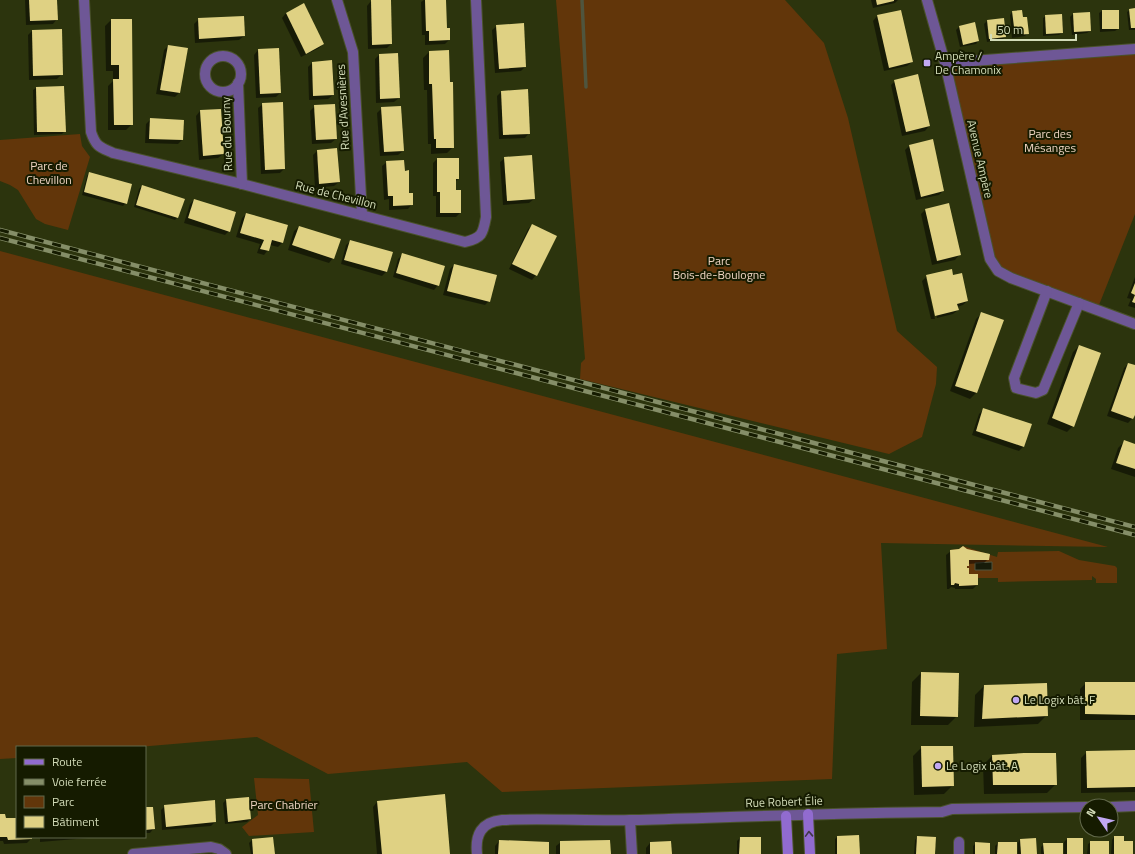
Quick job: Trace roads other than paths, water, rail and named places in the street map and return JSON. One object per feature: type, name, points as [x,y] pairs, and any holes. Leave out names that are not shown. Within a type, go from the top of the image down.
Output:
[{"type":"street","name":"Rue de Chevillon","points":[[84,0],[91,132],[95,142],[100,147],[113,153],[242,184],[465,242],[476,239],[484,231],[486,218],[476,0]]},
{"type":"street","name":"Rue d'Avesnières","points":[[337,0],[353,52],[362,215]]},
{"type":"street","name":"Avenue Ampère","points":[[927,0],[945,63],[990,260],[998,271],[1011,278],[1135,324]]},
{"type":"street","points":[[945,63],[1135,49]]},
{"type":"street","name":"Rue du Bourny","points":[[238,84],[242,184]]},
{"type":"street","points":[[1047,291],[1014,378],[1016,388],[1036,393],[1043,390],[1079,303]]},
{"type":"street","points":[[1119,807],[1135,806]]},
{"type":"street","name":"Rue Robert Élie","points":[[477,854],[477,836],[484,827],[491,822],[502,820],[630,820],[786,816],[808,814],[942,812],[952,809],[1079,807]]},
{"type":"street","points":[[808,814],[810,854]]},
{"type":"street","points":[[786,816],[788,854]]},
{"type":"street","points":[[630,820],[632,854]]},
{"type":"street","points":[[959,842],[959,854]]},
{"type":"street","points":[[133,854],[211,847],[219,849],[226,854]]},
{"type":"waterway","points":[[582,0],[586,87]]},
{"type":"railway","points":[[0,230],[1135,527]]},
{"type":"railway","points":[[0,238],[1135,535]]},
{"type":"place","name":"Ampère / De Chamonix","points":[[927,63]]},
{"type":"place","name":"Le Logix bât. F","points":[[1016,700]]},
{"type":"place","name":"Le Logix bât. A","points":[[938,766]]},
{"type":"park label","name":"Parc des Mésanges","points":[[1050,141]]},
{"type":"park label","name":"Parc de Chevillon","points":[[49,173]]},
{"type":"park label","name":"Parc Bois-de-Boulogne","points":[[719,268]]},
{"type":"park label","name":"Parc Chabrier","points":[[284,805]]}]
